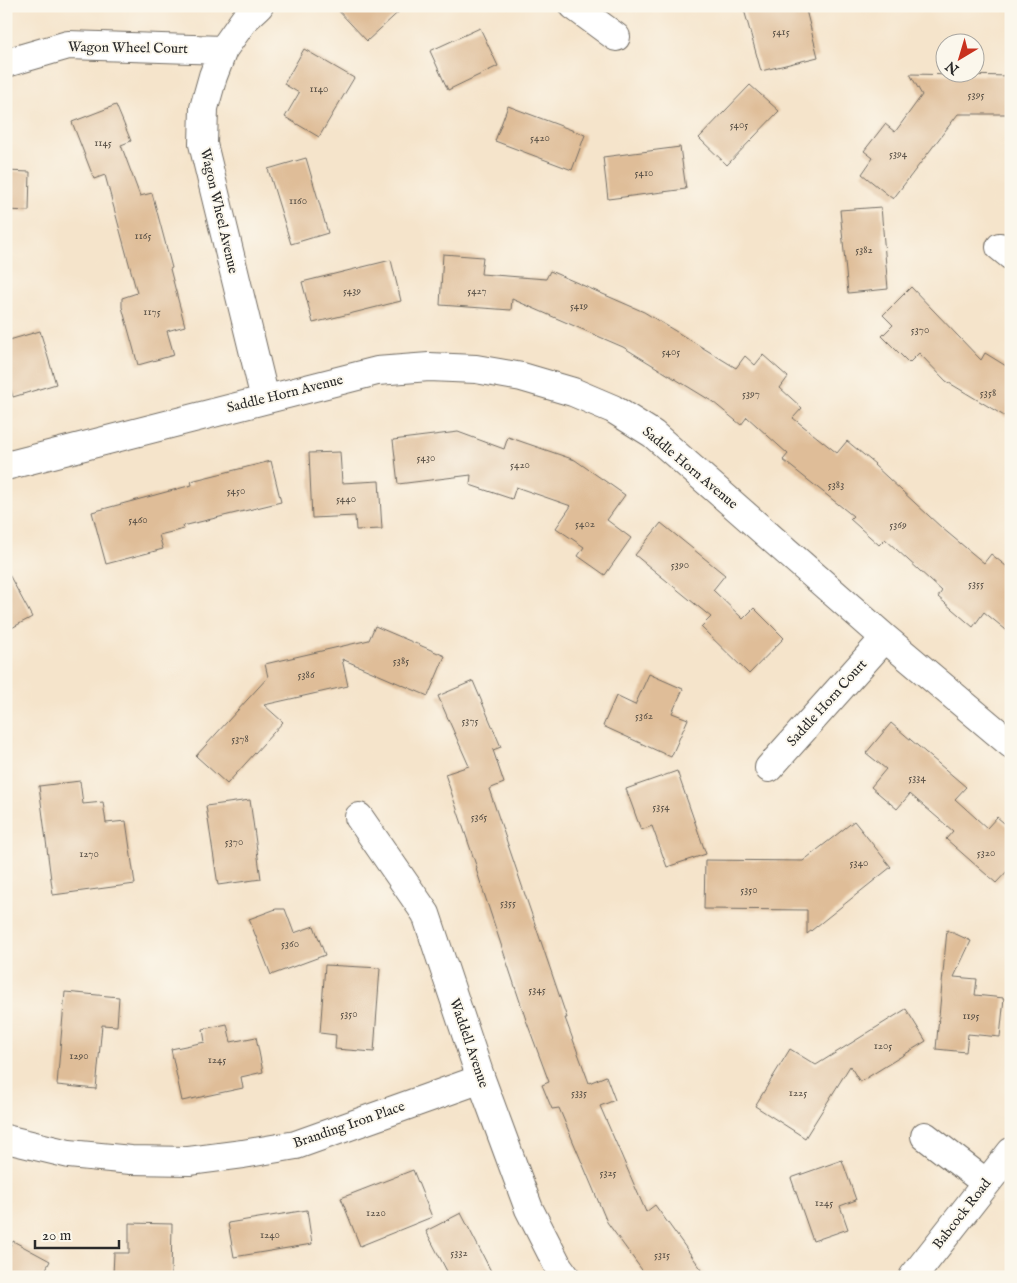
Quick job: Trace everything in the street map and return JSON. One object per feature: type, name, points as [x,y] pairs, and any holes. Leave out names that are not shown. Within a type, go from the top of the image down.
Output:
[{"type":"street","name":"Wagon Wheel Avenue","points":[[259,6],[244,20],[223,50],[204,108],[203,144],[265,399]]},
{"type":"street","points":[[574,6],[616,37]]},
{"type":"street","name":"Wagon Wheel Court","points":[[6,63],[68,45],[223,50]]},
{"type":"street","name":"Saddle Horn Avenue","points":[[6,466],[377,371],[428,367],[476,369],[522,377],[573,392],[613,409],[653,434],[886,638],[1011,744]]},
{"type":"street","name":"Saddle Horn Court","points":[[769,768],[886,638]]},
{"type":"street","name":"Waddell Avenue","points":[[359,817],[426,914],[481,1079],[529,1210],[558,1266],[566,1277]]},
{"type":"street","name":"Branding Iron Place","points":[[6,1139],[69,1154],[131,1160],[188,1161],[206,1159],[296,1145],[481,1079]]},
{"type":"street","points":[[925,1136],[986,1183]]},
{"type":"street","name":"Babcock Road","points":[[913,1277],[1011,1152]]},
{"type":"building","points":[[334,6],[405,6],[367,41]]},
{"type":"building","points":[[743,6],[805,6],[818,57],[761,71]]},
{"type":"building","points":[[480,28],[498,66],[448,90],[430,51]]},
{"type":"building","points":[[304,49],[354,78],[319,137],[285,117],[299,93],[284,84]]},
{"type":"building","points":[[910,74],[934,74],[934,82],[984,82],[984,75],[1011,76],[1011,114],[958,114],[893,199],[862,174],[873,158],[864,151],[885,124],[895,132],[922,95]]},
{"type":"building","points":[[750,85],[779,111],[727,165],[699,138]]},
{"type":"building","points":[[116,105],[131,141],[121,145],[140,196],[152,193],[185,326],[167,331],[174,355],[138,365],[122,307],[122,298],[137,293],[105,175],[94,179],[72,122]]},
{"type":"building","points":[[508,106],[585,135],[572,170],[495,141]]},
{"type":"building","points":[[680,147],[686,189],[608,199],[603,157]]},
{"type":"building","points":[[306,158],[328,233],[291,244],[268,169]]},
{"type":"building","points":[[6,171],[30,172],[29,211],[6,210]]},
{"type":"building","points":[[881,207],[888,289],[848,293],[840,210]]},
{"type":"building","points":[[443,254],[483,257],[481,274],[546,279],[550,271],[644,312],[736,368],[745,356],[755,365],[763,355],[788,377],[780,388],[802,408],[793,418],[837,453],[847,441],[875,464],[942,528],[984,563],[991,554],[1011,570],[1011,634],[984,612],[973,627],[938,597],[942,591],[885,539],[879,545],[850,519],[853,516],[783,460],[788,454],[747,417],[741,425],[713,402],[623,347],[512,299],[511,310],[440,305]]},
{"type":"building","points":[[391,260],[401,301],[313,323],[302,282]]},
{"type":"building","points":[[911,287],[981,360],[985,353],[1011,369],[1011,420],[946,381],[919,353],[909,363],[882,336],[893,325],[883,315]]},
{"type":"building","points":[[40,331],[56,384],[13,397],[6,375],[6,341]]},
{"type":"building","points":[[458,432],[504,449],[508,437],[575,460],[625,495],[607,520],[631,538],[605,575],[578,556],[584,547],[556,528],[571,506],[516,487],[512,499],[470,485],[471,475],[398,484],[393,440]]},
{"type":"building","points":[[340,452],[342,483],[379,481],[382,529],[356,530],[355,516],[312,518],[309,453]]},
{"type":"building","points":[[271,461],[281,502],[183,526],[184,529],[159,535],[163,549],[106,564],[92,512],[192,485],[191,481]]},
{"type":"building","points":[[661,523],[725,575],[713,590],[743,619],[754,608],[784,638],[749,674],[701,627],[711,617],[635,555]]},
{"type":"building","points":[[6,569],[32,617],[6,631]]},
{"type":"building","points":[[375,626],[445,656],[428,696],[342,659],[348,686],[264,705],[283,722],[227,784],[196,756],[268,677],[265,664],[369,640]]},
{"type":"building","points":[[649,674],[683,689],[672,713],[688,719],[671,757],[603,726],[616,696],[635,705]]},
{"type":"building","points":[[473,681],[501,747],[493,750],[504,783],[489,789],[567,1018],[565,1018],[589,1083],[606,1076],[615,1100],[600,1106],[646,1212],[655,1205],[707,1277],[647,1277],[607,1222],[559,1108],[552,1109],[542,1085],[549,1082],[526,1020],[445,774],[469,766],[438,696]]},
{"type":"building","points":[[891,723],[966,787],[955,799],[987,828],[997,817],[1011,829],[1011,867],[996,883],[946,839],[953,831],[910,794],[897,809],[871,787],[886,769],[866,753]]},
{"type":"building","points":[[677,771],[706,854],[667,867],[652,826],[641,830],[626,789]]},
{"type":"building","points":[[80,781],[83,804],[103,802],[106,823],[126,821],[135,884],[53,895],[39,786]]},
{"type":"building","points":[[250,800],[261,879],[218,885],[206,806]]},
{"type":"building","points":[[854,821],[891,867],[807,934],[807,910],[704,909],[705,860],[803,861]]},
{"type":"building","points":[[276,909],[285,909],[294,933],[314,926],[325,955],[271,975],[249,919]]},
{"type":"building","points":[[947,930],[971,941],[954,977],[977,979],[975,995],[1004,998],[1000,1037],[968,1034],[966,1052],[936,1049]]},
{"type":"building","points":[[325,965],[380,968],[374,1052],[335,1049],[336,1035],[320,1033]]},
{"type":"building","points":[[65,992],[119,997],[117,1026],[102,1025],[96,1089],[57,1085]]},
{"type":"building","points":[[906,1009],[926,1041],[860,1082],[850,1066],[805,1138],[755,1106],[790,1049],[816,1065]]},
{"type":"building","points":[[227,1024],[231,1042],[256,1037],[263,1072],[241,1077],[243,1088],[182,1101],[171,1049],[205,1042],[203,1029]]},
{"type":"building","points":[[842,1160],[856,1200],[840,1206],[848,1229],[813,1241],[791,1178]]},
{"type":"building","points":[[413,1170],[432,1217],[360,1246],[341,1198]]},
{"type":"building","points":[[307,1210],[312,1244],[234,1257],[228,1223]]},
{"type":"building","points":[[461,1213],[494,1277],[450,1277],[426,1231]]},
{"type":"building","points":[[129,1223],[172,1224],[171,1277],[113,1275],[114,1253],[129,1253]]},
{"type":"building","points":[[13,1241],[50,1261],[42,1277],[6,1277],[6,1253]]}]
